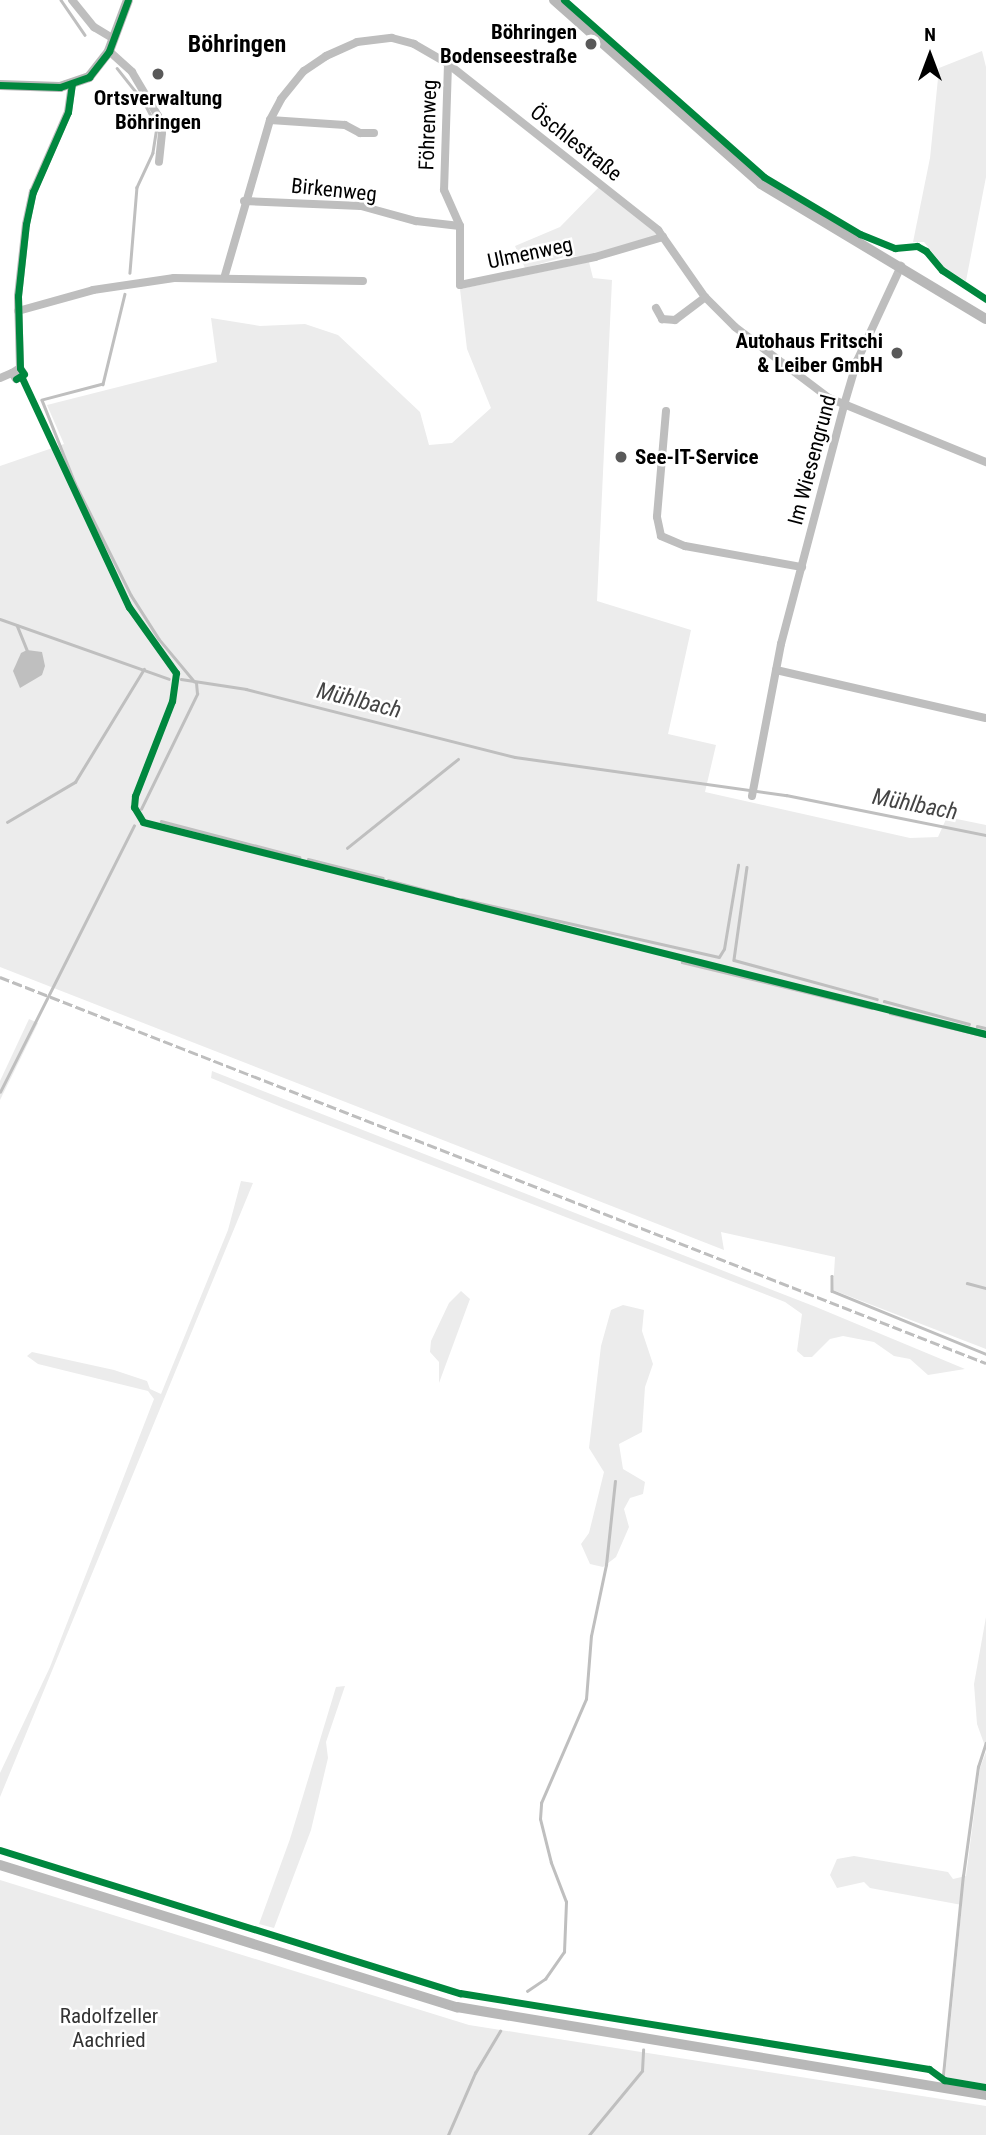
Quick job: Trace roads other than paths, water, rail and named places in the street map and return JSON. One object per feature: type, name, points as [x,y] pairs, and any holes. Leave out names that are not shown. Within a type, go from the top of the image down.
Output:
[{"type":"main road","points":[[0,85],[72,84],[94,73],[109,51],[128,0]]},
{"type":"main road","points":[[554,0],[761,184],[986,319]]},
{"type":"main road","points":[[0,1865],[457,2007],[986,2095]]},
{"type":"street","points":[[72,0],[94,27],[114,38]]},
{"type":"street","name":"Öschlestraße","points":[[225,275],[244,201],[270,120],[304,71],[357,42],[392,38],[414,44],[448,64],[663,237],[705,297],[769,355],[844,405],[986,463]]},
{"type":"street","points":[[109,51],[132,72],[158,116],[162,133],[159,162]]},
{"type":"street","name":"Föhrenweg","points":[[448,64],[444,190],[460,226]]},
{"type":"street","points":[[0,378],[16,370],[18,311],[33,192],[68,112],[72,84]]},
{"type":"street","points":[[270,120],[345,125],[360,133],[374,134]]},
{"type":"street","name":"Birkenweg","points":[[244,201],[360,206],[416,221],[460,226]]},
{"type":"street","name":"Ulmenweg","points":[[460,226],[460,285],[595,257],[663,237]]},
{"type":"street","name":"Im Wiesengrund","points":[[753,792],[776,670],[844,405],[857,361],[901,266]]},
{"type":"street","points":[[18,311],[136,282],[225,275],[363,281]]},
{"type":"street","points":[[656,307],[663,319],[675,320],[705,297]]},
{"type":"street","points":[[666,411],[657,517],[661,536],[685,546],[802,567]]},
{"type":"street","points":[[776,670],[986,718]]},
{"type":"waterway","name":"Mühlbach","points":[[61,0],[85,35]]},
{"type":"waterway","name":"Mühlbach","points":[[117,68],[144,102],[157,127],[153,153],[137,187],[130,273]]},
{"type":"waterway","name":"Mühlbach","points":[[125,294],[103,384],[42,400],[75,483],[131,595],[159,639],[194,681]]},
{"type":"waterway","points":[[0,619],[169,679]]},
{"type":"waterway","points":[[17,625],[27,650]]},
{"type":"waterway","points":[[7,822],[75,782],[144,669]]},
{"type":"waterway","name":"Mühlbach","points":[[181,679],[246,689],[515,757],[786,795],[986,835]]},
{"type":"waterway","points":[[141,809],[197,694],[196,683]]},
{"type":"waterway","points":[[347,848],[458,759]]},
{"type":"waterway","points":[[161,821],[299,857]]},
{"type":"waterway","points":[[0,1092],[134,826]]},
{"type":"waterway","points":[[308,859],[383,878]]},
{"type":"waterway","points":[[462,899],[719,957],[724,949],[738,865]]},
{"type":"waterway","points":[[747,867],[734,960],[877,999]]},
{"type":"waterway","points":[[388,880],[453,897]]},
{"type":"waterway","points":[[682,962],[872,1008]]},
{"type":"waterway","points":[[884,1001],[969,1024]]},
{"type":"waterway","points":[[890,1013],[986,1036]]},
{"type":"waterway","points":[[977,1026],[986,1028]]},
{"type":"waterway","points":[[832,1276],[832,1291],[986,1354]]},
{"type":"waterway","points":[[967,1283],[986,1288]]},
{"type":"waterway","points":[[527,1991],[545,1979],[564,1952],[566,1902],[551,1863],[540,1819],[541,1803],[586,1699],[591,1636],[606,1565],[615,1481]]},
{"type":"waterway","points":[[943,2075],[963,1876],[978,1767],[986,1743]]},
{"type":"waterway","points":[[448,2135],[475,2073],[500,2031]]},
{"type":"waterway","points":[[589,2135],[642,2071],[643,2050]]},
{"type":"railway","points":[[0,977],[986,1363]]},
{"type":"place","name":"Böhringen Bodenseestraße","points":[[591,44]]},
{"type":"place","name":"Ortsverwaltung Böhringen","points":[[158,74]]},
{"type":"place","name":"Autohaus Fritschi & Leiber GmbH","points":[[897,353]]},
{"type":"place","name":"See-IT-Service","points":[[621,457]]},
{"type":"district","name":"Böhringen","points":[[237,45]]},
{"type":"park label","name":"Radolfzeller Aachried","points":[[109,2028]]}]
